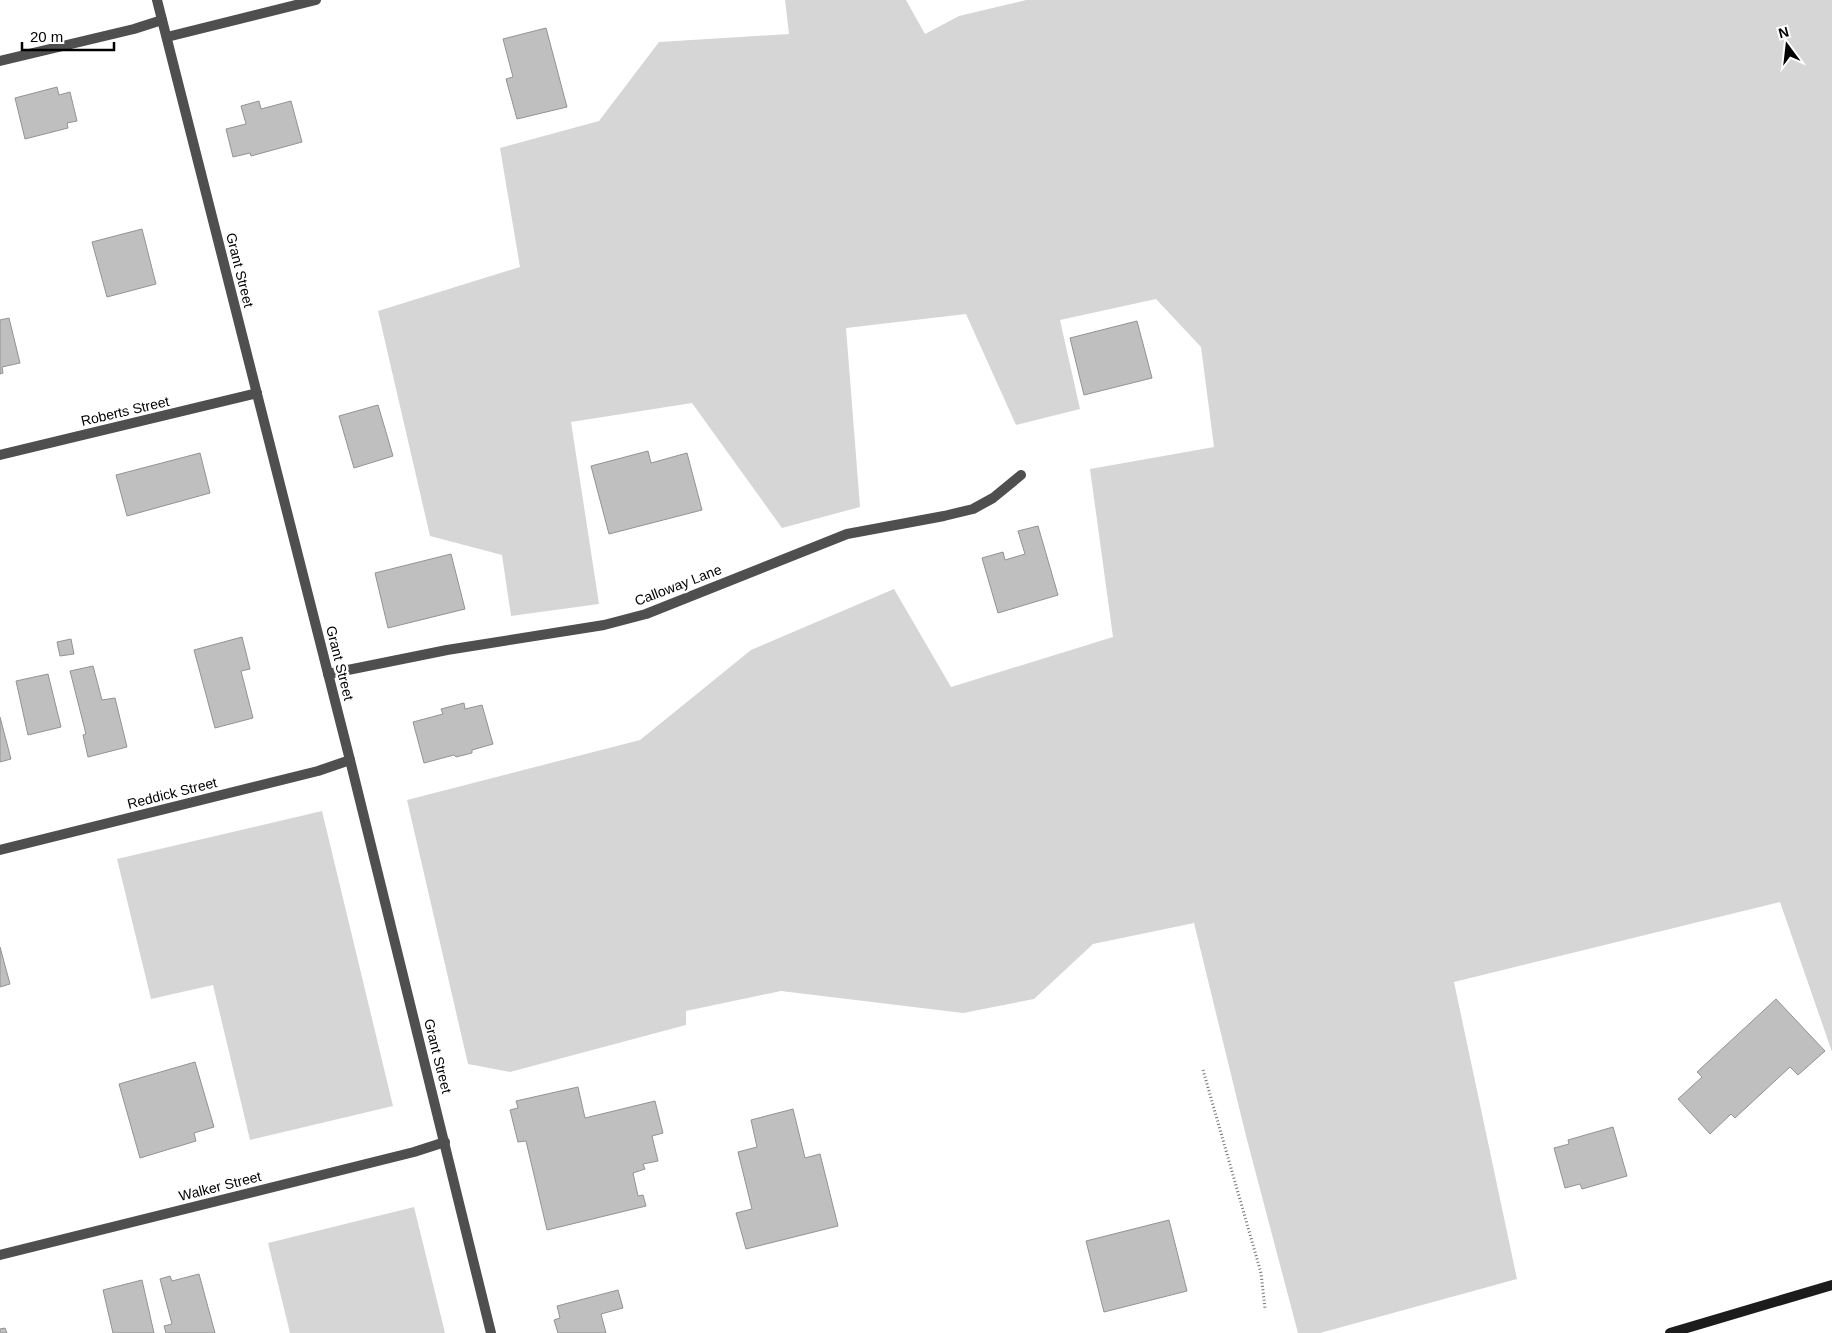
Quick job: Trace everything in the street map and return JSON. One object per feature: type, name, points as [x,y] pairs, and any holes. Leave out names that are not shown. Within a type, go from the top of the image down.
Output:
[{"type":"street","name":"Grant Street","points":[[157,0],[446,1142],[491,1333]]},
{"type":"street","points":[[167,38],[316,0]]},
{"type":"street","points":[[0,61],[134,29],[162,20]]},
{"type":"street","name":"Roberts Street","points":[[0,455],[257,393]]},
{"type":"street","name":"Calloway Lane","points":[[328,674],[456,648],[604,625],[646,614],[847,534],[973,509],[993,498],[1021,475]]},
{"type":"street","name":"Reddick Street","points":[[0,850],[318,770],[350,760]]},
{"type":"street","name":"Walker Street","points":[[0,1255],[414,1152],[446,1142]]},
{"type":"street","points":[[1670,1333],[1832,1285]]},
{"type":"path","points":[[1203,1070],[1261,1273],[1265,1309]]},
{"type":"shaded area","points":[[785,0],[906,0],[925,34],[959,16],[1026,0],[1832,0],[1832,1052],[1780,902],[1454,982],[1517,1279],[1320,1333],[1298,1333],[1246,1136],[1194,923],[1093,944],[1034,999],[963,1013],[781,991],[686,1011],[686,1025],[510,1072],[468,1064],[407,800],[640,740],[751,650],[894,589],[951,687],[1113,637],[1090,469],[1214,447],[1201,347],[1156,299],[1060,320],[1080,409],[1016,425],[966,314],[846,328],[860,507],[782,528],[692,403],[571,422],[599,604],[511,616],[502,555],[430,536],[378,311],[520,267],[500,148],[599,121],[659,42],[789,34]]},
{"type":"shaded area","points":[[322,811],[393,1106],[250,1140],[213,985],[151,999],[117,859]]},
{"type":"shaded area","points":[[414,1207],[445,1333],[290,1333],[268,1243]]},
{"type":"building","points":[[546,28],[567,107],[517,119],[506,79],[513,77],[503,39]]},
{"type":"building","points":[[57,87],[59,95],[70,92],[77,121],[67,123],[68,128],[25,139],[15,98]]},
{"type":"building","points":[[259,101],[261,109],[291,101],[302,142],[251,156],[250,153],[233,157],[226,129],[246,124],[241,106]]},
{"type":"building","points":[[142,229],[156,284],[107,297],[92,242]]},
{"type":"building","points":[[9,318],[20,363],[2,367],[3,373],[0,374],[0,320]]},
{"type":"building","points":[[1137,321],[1152,378],[1084,395],[1070,338]]},
{"type":"building","points":[[378,405],[393,456],[354,468],[339,416]]},
{"type":"building","points":[[648,451],[651,463],[687,453],[702,510],[609,534],[591,466]]},
{"type":"building","points":[[200,453],[210,493],[127,516],[116,475]]},
{"type":"building","points":[[1038,526],[1058,595],[998,613],[982,558],[1003,552],[1005,560],[1025,554],[1018,531]]},
{"type":"building","points":[[451,554],[465,609],[388,628],[375,573]]},
{"type":"building","points":[[242,637],[250,669],[241,671],[253,718],[215,728],[194,650]]},
{"type":"building","points":[[71,639],[74,654],[60,656],[57,642]]},
{"type":"building","points":[[93,666],[102,700],[115,698],[127,747],[88,757],[83,735],[86,734],[70,671]]},
{"type":"building","points":[[48,674],[61,727],[28,735],[16,681]]},
{"type":"building","points":[[464,703],[465,709],[482,705],[493,744],[472,750],[472,753],[456,757],[454,755],[424,763],[413,722],[443,714],[441,709]]},
{"type":"building","points":[[0,717],[11,759],[0,762]]},
{"type":"building","points":[[0,947],[10,984],[0,987]]},
{"type":"building","points":[[1776,999],[1825,1051],[1798,1075],[1790,1067],[1735,1118],[1731,1114],[1710,1134],[1678,1099],[1702,1077],[1697,1072]]},
{"type":"building","points":[[195,1062],[214,1127],[194,1133],[196,1141],[140,1158],[119,1084]]},
{"type":"building","points":[[578,1087],[585,1118],[655,1101],[663,1133],[652,1136],[658,1161],[643,1164],[645,1169],[633,1173],[638,1196],[643,1195],[646,1206],[547,1230],[526,1141],[518,1142],[510,1110],[518,1108],[516,1101]]},
{"type":"building","points":[[793,1109],[805,1158],[820,1154],[838,1226],[746,1249],[736,1213],[752,1209],[738,1152],[757,1147],[751,1120]]},
{"type":"building","points":[[1613,1127],[1627,1176],[1582,1189],[1580,1184],[1565,1188],[1554,1148],[1569,1144],[1568,1140]]},
{"type":"building","points":[[1169,1220],[1187,1291],[1104,1312],[1086,1241]]},
{"type":"building","points":[[199,1274],[215,1333],[166,1333],[164,1326],[172,1324],[160,1279],[170,1276],[172,1281]]},
{"type":"building","points":[[142,1280],[154,1333],[113,1333],[103,1290]]},
{"type":"building","points":[[618,1290],[623,1308],[601,1314],[606,1333],[558,1333],[554,1320],[560,1318],[557,1306]]},
{"type":"building","points":[[5,1328],[7,1333],[0,1333],[0,1329]]}]
